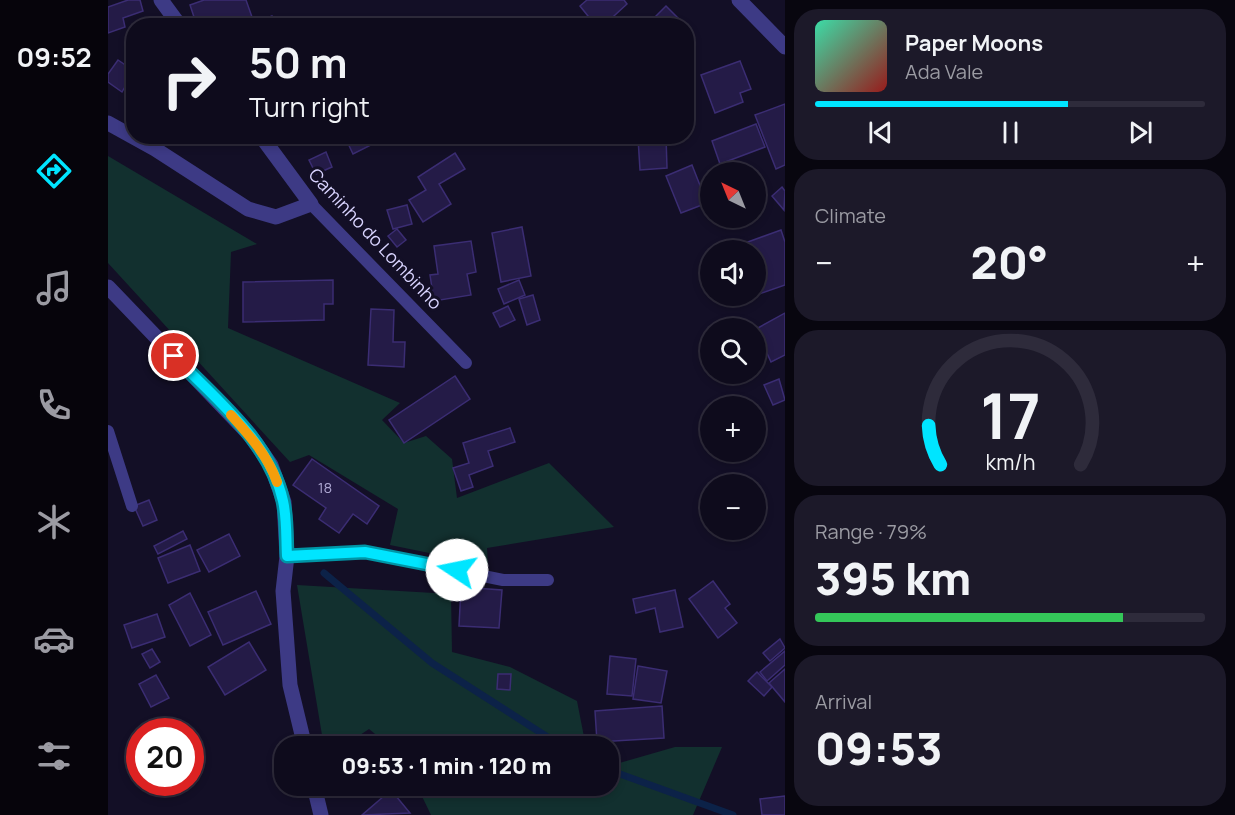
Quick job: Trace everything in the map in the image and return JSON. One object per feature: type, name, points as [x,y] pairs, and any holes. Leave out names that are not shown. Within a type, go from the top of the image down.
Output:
[{"type":"street","points":[[161,0],[174,18]]},
{"type":"street","points":[[739,0],[785,47]]},
{"type":"street","points":[[108,123],[126,133]]},
{"type":"street","points":[[146,144],[248,209],[276,217],[311,204]]},
{"type":"street","name":"Caminho do Lombinho","points":[[267,144],[311,204]]},
{"type":"street","points":[[110,292],[250,435],[271,465],[284,502],[287,556],[283,591],[290,686],[302,736]]},
{"type":"street","points":[[317,796],[321,815]]},
{"type":"lane","name":"Caminho do Lombinho","points":[[311,204],[466,363]]},
{"type":"lane","points":[[108,431],[132,506]]},
{"type":"lane","points":[[287,556],[365,552],[503,580],[548,580]]},
{"type":"green space","points":[[108,156],[257,244],[231,252],[228,328],[400,403],[382,420],[404,443],[426,436],[452,459],[457,498],[549,463],[614,527],[487,548],[488,565],[390,545],[398,509],[309,455],[290,462],[108,263]]},
{"type":"green space","points":[[297,585],[451,594],[452,652],[510,667],[577,701],[584,736],[378,736],[369,729],[358,736],[322,736]]},
{"type":"green space","points":[[675,747],[722,747],[693,815],[431,815],[422,796],[619,796],[619,763]]},
{"type":"building","points":[[128,0],[140,0],[143,11],[123,18],[125,27],[108,33],[108,7]]},
{"type":"building","points":[[204,0],[246,0],[252,17],[194,18],[190,5]]},
{"type":"building","points":[[587,0],[624,0],[627,4],[612,18],[590,18],[580,6]]},
{"type":"building","points":[[666,6],[678,18],[654,18]]},
{"type":"building","points":[[118,60],[126,66],[126,85],[122,92],[108,82],[108,74]]},
{"type":"building","points":[[740,61],[751,89],[740,93],[743,102],[715,113],[701,75]]},
{"type":"building","points":[[785,104],[785,165],[776,169],[755,115]]},
{"type":"building","points":[[756,124],[765,147],[725,162],[719,162],[712,141]]},
{"type":"building","points":[[348,144],[373,144],[353,154]]},
{"type":"building","points":[[638,144],[666,144],[667,168],[640,170]]},
{"type":"building","points":[[326,152],[332,167],[316,174],[309,160]]},
{"type":"building","points":[[455,153],[465,169],[439,184],[451,204],[423,222],[409,200],[426,190],[418,177]]},
{"type":"building","points":[[692,165],[700,185],[700,206],[681,213],[666,176]]},
{"type":"building","points":[[782,187],[785,191],[784,210],[772,196]]},
{"type":"building","points":[[407,205],[412,224],[393,229],[387,210]]},
{"type":"building","points":[[522,227],[531,276],[501,282],[492,233]]},
{"type":"building","points":[[397,229],[406,240],[397,247],[388,236]]},
{"type":"building","points":[[781,230],[785,242],[785,285],[766,292],[766,240],[753,240]]},
{"type":"building","points":[[471,241],[476,272],[467,274],[471,295],[434,301],[430,275],[438,274],[434,246]]},
{"type":"building","points":[[333,280],[333,304],[324,304],[324,320],[243,322],[243,282]]},
{"type":"building","points":[[519,280],[525,295],[504,304],[498,289]]},
{"type":"building","points":[[533,295],[540,320],[527,325],[519,299]]},
{"type":"building","points":[[508,306],[515,320],[500,327],[493,313]]},
{"type":"building","points":[[371,309],[394,310],[393,342],[405,342],[404,367],[368,365]]},
{"type":"building","points":[[785,313],[785,355],[771,362],[766,351],[766,323]]},
{"type":"building","points":[[455,376],[470,399],[404,443],[389,420]]},
{"type":"building","points":[[779,379],[785,400],[773,405],[764,385]]},
{"type":"building","points":[[510,428],[515,442],[488,451],[493,466],[469,475],[473,487],[461,491],[453,468],[469,463],[463,443]]},
{"type":"building","points":[[312,459],[379,506],[367,524],[353,514],[339,533],[319,519],[326,508],[293,485]]},
{"type":"building","points":[[149,500],[157,520],[143,526],[134,506]]},
{"type":"building","points":[[183,531],[187,539],[158,554],[154,546]]},
{"type":"building","points":[[229,534],[240,556],[209,572],[197,550]]},
{"type":"building","points":[[190,545],[200,571],[168,583],[158,558]]},
{"type":"building","points":[[713,581],[730,604],[725,608],[737,623],[718,638],[689,599]]},
{"type":"building","points":[[461,587],[502,590],[499,628],[459,626]]},
{"type":"building","points":[[675,590],[683,627],[660,632],[655,608],[636,613],[633,599]]},
{"type":"building","points":[[256,591],[271,624],[223,645],[208,612]]},
{"type":"building","points":[[190,593],[211,635],[190,646],[169,605]]},
{"type":"building","points":[[157,614],[165,637],[132,648],[124,625]]},
{"type":"building","points":[[780,639],[785,648],[770,661],[763,653]]},
{"type":"building","points":[[249,642],[266,670],[225,695],[208,667]]},
{"type":"building","points":[[152,649],[160,662],[150,668],[142,654]]},
{"type":"building","points":[[785,651],[785,665],[767,681],[760,672]]},
{"type":"building","points":[[610,656],[636,659],[632,696],[607,694]]},
{"type":"building","points":[[638,666],[667,671],[661,703],[633,699]]},
{"type":"building","points":[[785,669],[785,702],[769,683]]},
{"type":"building","points":[[757,672],[772,687],[764,696],[748,681]]},
{"type":"building","points":[[498,674],[511,674],[510,690],[497,689]]},
{"type":"building","points":[[156,675],[169,698],[151,707],[139,684]]},
{"type":"building","points":[[662,706],[664,738],[619,741],[619,736],[597,736],[595,711]]},
{"type":"building","points":[[384,796],[396,796],[410,813],[362,815]]},
{"type":"building","points":[[785,796],[785,815],[762,815],[760,799]]},
{"type":"waterway","points":[[324,573],[432,663],[546,736]]},
{"type":"waterway","points":[[619,774],[733,815]]},
{"type":"slow traffic","points":[[231,415],[250,435],[271,465],[277,482]]},
{"type":"route","points":[[174,356],[250,435],[271,465],[284,502],[287,556],[365,552],[457,570]]}]
